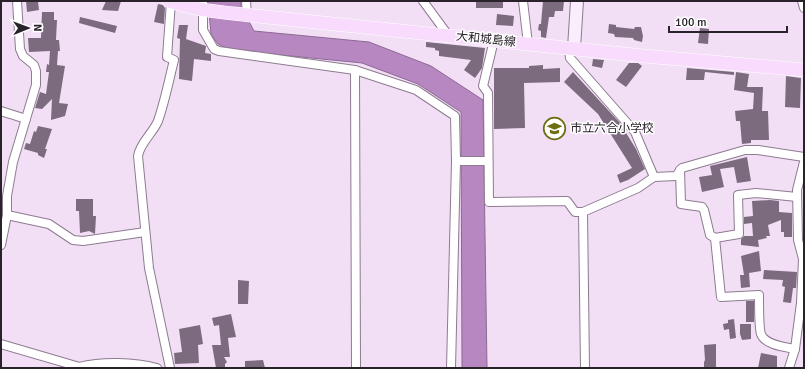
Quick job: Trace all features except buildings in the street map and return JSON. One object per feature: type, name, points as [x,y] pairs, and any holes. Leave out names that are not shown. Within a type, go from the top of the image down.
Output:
[{"type":"main road","name":"大和城島線","points":[[170,1],[182,6],[203,5],[247,15],[649,56],[804,70]]},
{"type":"street","points":[[1,245],[8,215],[4,195],[36,85],[36,71],[34,66],[22,56],[20,49],[17,1]]},
{"type":"street","points":[[170,1],[168,57],[174,60],[158,121],[151,134],[139,150],[138,156],[149,268],[170,368]]},
{"type":"street","points":[[246,1],[247,15]]},
{"type":"street","points":[[423,1],[448,35]]},
{"type":"street","points":[[523,1],[528,44]]},
{"type":"street","points":[[577,1],[570,58],[635,132],[654,178]]},
{"type":"street","points":[[802,1],[804,8]]},
{"type":"street","points":[[203,5],[203,30],[214,48],[220,51],[355,70],[416,90],[455,116],[460,161],[451,368]]},
{"type":"street","points":[[494,40],[483,86],[488,93],[489,202],[567,201],[575,212],[583,212],[638,188],[654,178],[676,176],[682,168],[745,150],[758,150],[804,157]]},
{"type":"street","points":[[355,70],[356,368]]},
{"type":"street","points":[[1,111],[26,119]]},
{"type":"street","points":[[460,161],[488,161]]},
{"type":"street","points":[[789,368],[795,349],[801,302],[803,250],[798,240],[797,190],[804,162]]},
{"type":"street","points":[[680,170],[682,204],[702,207],[710,235],[715,238],[739,234],[738,195],[756,193],[797,197]]},
{"type":"street","points":[[583,212],[585,368]]},
{"type":"street","points":[[8,215],[49,224],[73,240],[83,241],[145,232]]},
{"type":"street","points":[[715,238],[721,297],[759,295],[761,334],[766,340],[795,349]]},
{"type":"street","points":[[1,344],[81,367],[91,364],[141,364],[157,368]]},
{"type":"shaded area","points":[[208,1],[241,1],[241,6],[254,31],[369,42],[431,66],[483,100],[487,368],[462,368],[461,112],[418,84],[362,63],[230,50],[218,44],[211,34]]},
{"type":"place","name":"市立六合小学校","points":[[554,128]]}]
